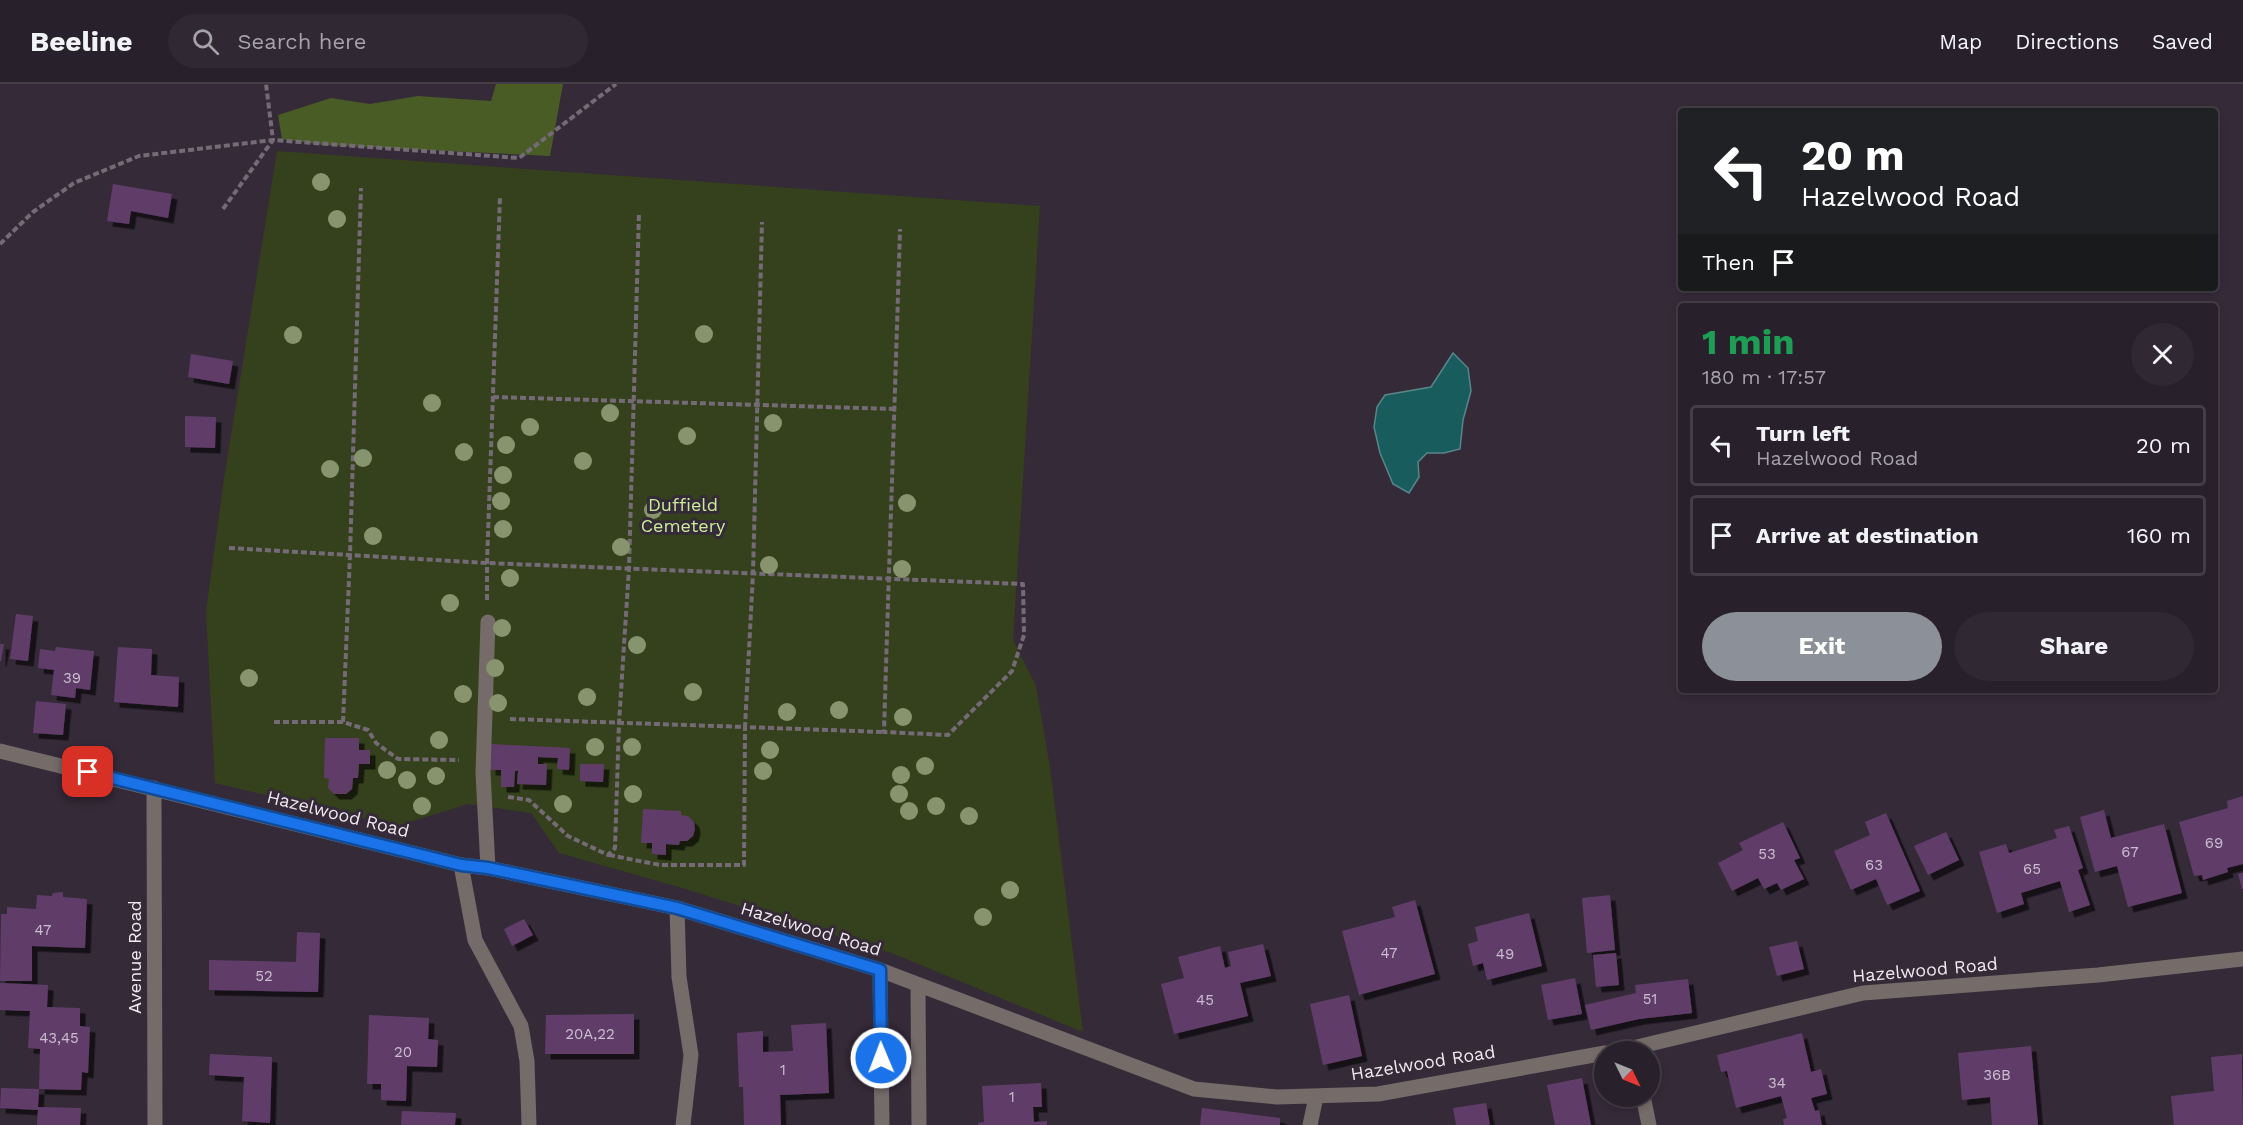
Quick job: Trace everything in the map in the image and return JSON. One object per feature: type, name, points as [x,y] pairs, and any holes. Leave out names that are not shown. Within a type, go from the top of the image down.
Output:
[{"type":"street","points":[[488,622],[483,761],[488,868]]},
{"type":"street","name":"Hazelwood Road","points":[[0,751],[461,865],[488,868],[677,908],[880,970],[1194,1089],[1277,1097],[1378,1094],[1594,1055]]},
{"type":"street","name":"Avenue Road","points":[[154,788],[155,1125]]},
{"type":"street","points":[[461,865],[476,940],[521,1026],[527,1061],[529,1125]]},
{"type":"street","points":[[677,908],[679,977],[691,1055],[683,1125]]},
{"type":"street","name":"Hazelwood Road","points":[[1660,1043],[1863,993],[2098,975],[2243,960]]},
{"type":"street","points":[[880,970],[882,1125]]},
{"type":"street","points":[[918,985],[919,1125]]},
{"type":"street","points":[[1310,1125],[1316,1096]]},
{"type":"street","points":[[1645,1107],[1649,1125]]},
{"type":"path","points":[[223,209],[273,140],[266,84]]},
{"type":"path","points":[[0,244],[33,212],[74,183],[139,156],[273,140],[519,158],[615,84]]},
{"type":"path","points":[[343,722],[361,188]]},
{"type":"path","points":[[488,622],[487,563],[500,196]]},
{"type":"path","points":[[608,855],[615,848],[619,723],[628,568],[639,212]]},
{"type":"path","points":[[484,792],[529,800],[568,836],[608,855],[660,865],[744,865],[745,727],[753,573],[762,222]]},
{"type":"path","points":[[884,732],[900,229]]},
{"type":"path","points":[[493,397],[894,409]]},
{"type":"path","points":[[229,548],[487,563],[1023,584],[1024,635],[1012,671],[948,735],[485,718]]},
{"type":"path","points":[[274,722],[343,722],[368,730],[376,743],[398,759],[483,761]]},
{"type":"green space","name":"Duffield Cemetery","points":[[277,151],[1040,206],[1013,640],[1036,686],[1050,767],[1083,1032],[894,954],[682,888],[559,853],[531,813],[468,804],[397,826],[215,783],[206,612],[223,485]]},
{"type":"shaded area","points":[[496,84],[563,84],[550,156],[323,145],[282,139],[278,115],[331,98],[370,104],[418,96],[491,101]]},
{"type":"shaded area","points":[[1453,353],[1468,368],[1471,391],[1463,420],[1460,449],[1444,453],[1427,453],[1418,462],[1419,477],[1409,493],[1393,484],[1380,453],[1374,427],[1377,407],[1385,395],[1431,387]]},
{"type":"building","points":[[113,184],[172,194],[168,218],[131,211],[129,224],[107,221]]},
{"type":"building","points":[[191,354],[233,361],[229,384],[188,377]]},
{"type":"building","points":[[185,416],[216,417],[215,448],[185,447]]},
{"type":"building","points":[[16,614],[33,616],[28,661],[10,659]]},
{"type":"building","points":[[0,644],[4,644],[1,661],[0,661]]},
{"type":"building","points":[[56,647],[94,651],[90,690],[76,688],[75,698],[51,695],[54,670],[38,668],[40,649],[55,651]]},
{"type":"building","points":[[118,647],[152,649],[151,675],[179,677],[178,707],[114,702]]},
{"type":"building","points":[[36,701],[66,704],[63,735],[33,733]]},
{"type":"building","points":[[325,738],[359,738],[359,750],[370,750],[370,764],[359,764],[358,778],[353,778],[352,789],[346,794],[334,794],[328,788],[329,779],[324,778]]},
{"type":"building","points":[[491,744],[570,748],[569,770],[557,769],[558,758],[538,757],[538,764],[547,764],[546,785],[517,784],[518,771],[515,771],[514,787],[501,787],[501,770],[490,770]]},
{"type":"building","points":[[580,764],[604,764],[603,782],[580,781]]},
{"type":"building","points":[[2243,796],[2243,864],[2227,868],[2228,872],[2203,880],[2202,875],[2194,876],[2179,822],[2228,808],[2227,801]]},
{"type":"building","points":[[643,809],[681,811],[681,815],[688,816],[694,822],[693,836],[687,841],[680,841],[679,845],[666,844],[666,855],[652,854],[652,843],[641,843]]},
{"type":"building","points":[[2104,810],[2111,838],[2164,824],[2182,893],[2128,907],[2117,866],[2095,872],[2080,817]]},
{"type":"building","points":[[1886,813],[1920,891],[1887,905],[1876,879],[1851,890],[1834,851],[1870,835],[1865,822]]},
{"type":"building","points":[[1783,822],[1800,858],[1794,860],[1804,879],[1781,890],[1777,883],[1764,889],[1758,878],[1732,891],[1718,863],[1743,850],[1739,843]]},
{"type":"building","points":[[2069,826],[2083,868],[2078,870],[2090,905],[2069,912],[2060,881],[2021,893],[2024,904],[1997,913],[1979,852],[2006,844],[2009,853],[2057,838],[2054,830]]},
{"type":"building","points":[[1946,832],[1959,860],[1928,875],[1914,846]]},
{"type":"building","points":[[2243,873],[2243,889],[2242,889],[2238,874]]},
{"type":"building","points":[[63,892],[63,897],[87,899],[85,948],[32,946],[32,981],[0,981],[1,914],[7,914],[7,907],[36,909],[37,895],[52,896],[53,893]]},
{"type":"building","points":[[1610,895],[1615,950],[1587,953],[1582,898]]},
{"type":"building","points":[[1415,900],[1435,974],[1359,995],[1342,931],[1395,917],[1392,907]]},
{"type":"building","points":[[1529,913],[1542,966],[1487,980],[1483,963],[1473,966],[1468,944],[1478,941],[1475,927]]},
{"type":"building","points":[[524,919],[533,935],[512,946],[504,929]]},
{"type":"building","points":[[297,932],[320,933],[318,992],[209,990],[209,960],[296,962]]},
{"type":"building","points":[[1797,941],[1804,969],[1777,976],[1769,947]]},
{"type":"building","points":[[1263,944],[1271,976],[1240,983],[1248,1016],[1174,1034],[1161,984],[1184,978],[1178,957],[1220,946],[1225,968],[1231,966],[1228,952]]},
{"type":"building","points":[[1616,953],[1619,985],[1596,987],[1593,955]]},
{"type":"building","points":[[1575,978],[1582,1014],[1548,1020],[1541,985]]},
{"type":"building","points":[[1688,979],[1692,1013],[1639,1019],[1591,1030],[1585,1005],[1636,993],[1635,985]]},
{"type":"building","points":[[0,983],[48,985],[47,1007],[80,1008],[80,1026],[90,1027],[88,1073],[82,1072],[81,1090],[39,1089],[40,1049],[28,1048],[30,1011],[0,1010]]},
{"type":"building","points":[[1349,995],[1362,1056],[1323,1065],[1310,1004]]},
{"type":"building","points":[[634,1014],[634,1054],[545,1054],[546,1015]]},
{"type":"building","points":[[369,1015],[429,1018],[428,1039],[438,1040],[437,1067],[407,1066],[406,1101],[381,1100],[381,1084],[367,1084]]},
{"type":"building","points":[[826,1023],[829,1093],[780,1095],[781,1125],[744,1125],[743,1087],[739,1087],[737,1033],[763,1031],[763,1052],[793,1051],[791,1025]]},
{"type":"building","points":[[1802,1033],[1811,1072],[1821,1069],[1827,1094],[1811,1098],[1815,1111],[1819,1110],[1822,1125],[1784,1125],[1783,1119],[1787,1118],[1781,1096],[1736,1108],[1727,1071],[1721,1072],[1717,1055]]},
{"type":"building","points":[[2031,1046],[2038,1125],[1992,1125],[1990,1097],[1962,1100],[1958,1053]]},
{"type":"building","points":[[210,1054],[272,1057],[270,1123],[242,1121],[244,1077],[209,1075]]},
{"type":"building","points":[[2242,1054],[2243,1125],[2174,1125],[2171,1096],[2214,1091],[2211,1057]]},
{"type":"building","points":[[1582,1078],[1591,1125],[1555,1125],[1547,1085]]},
{"type":"building","points":[[1041,1083],[1042,1107],[1033,1107],[1034,1122],[1047,1121],[1047,1125],[978,1125],[984,1122],[982,1086]]},
{"type":"building","points":[[1,1088],[39,1089],[38,1107],[81,1108],[80,1125],[37,1125],[38,1110],[0,1108]]},
{"type":"building","points":[[1486,1103],[1490,1125],[1456,1125],[1453,1108]]},
{"type":"building","points":[[1202,1108],[1280,1118],[1280,1125],[1200,1125]]},
{"type":"building","points":[[402,1111],[456,1113],[455,1125],[401,1125]]},
{"type":"route","points":[[88,772],[461,865],[488,868],[677,908],[880,970],[881,1058]]}]
